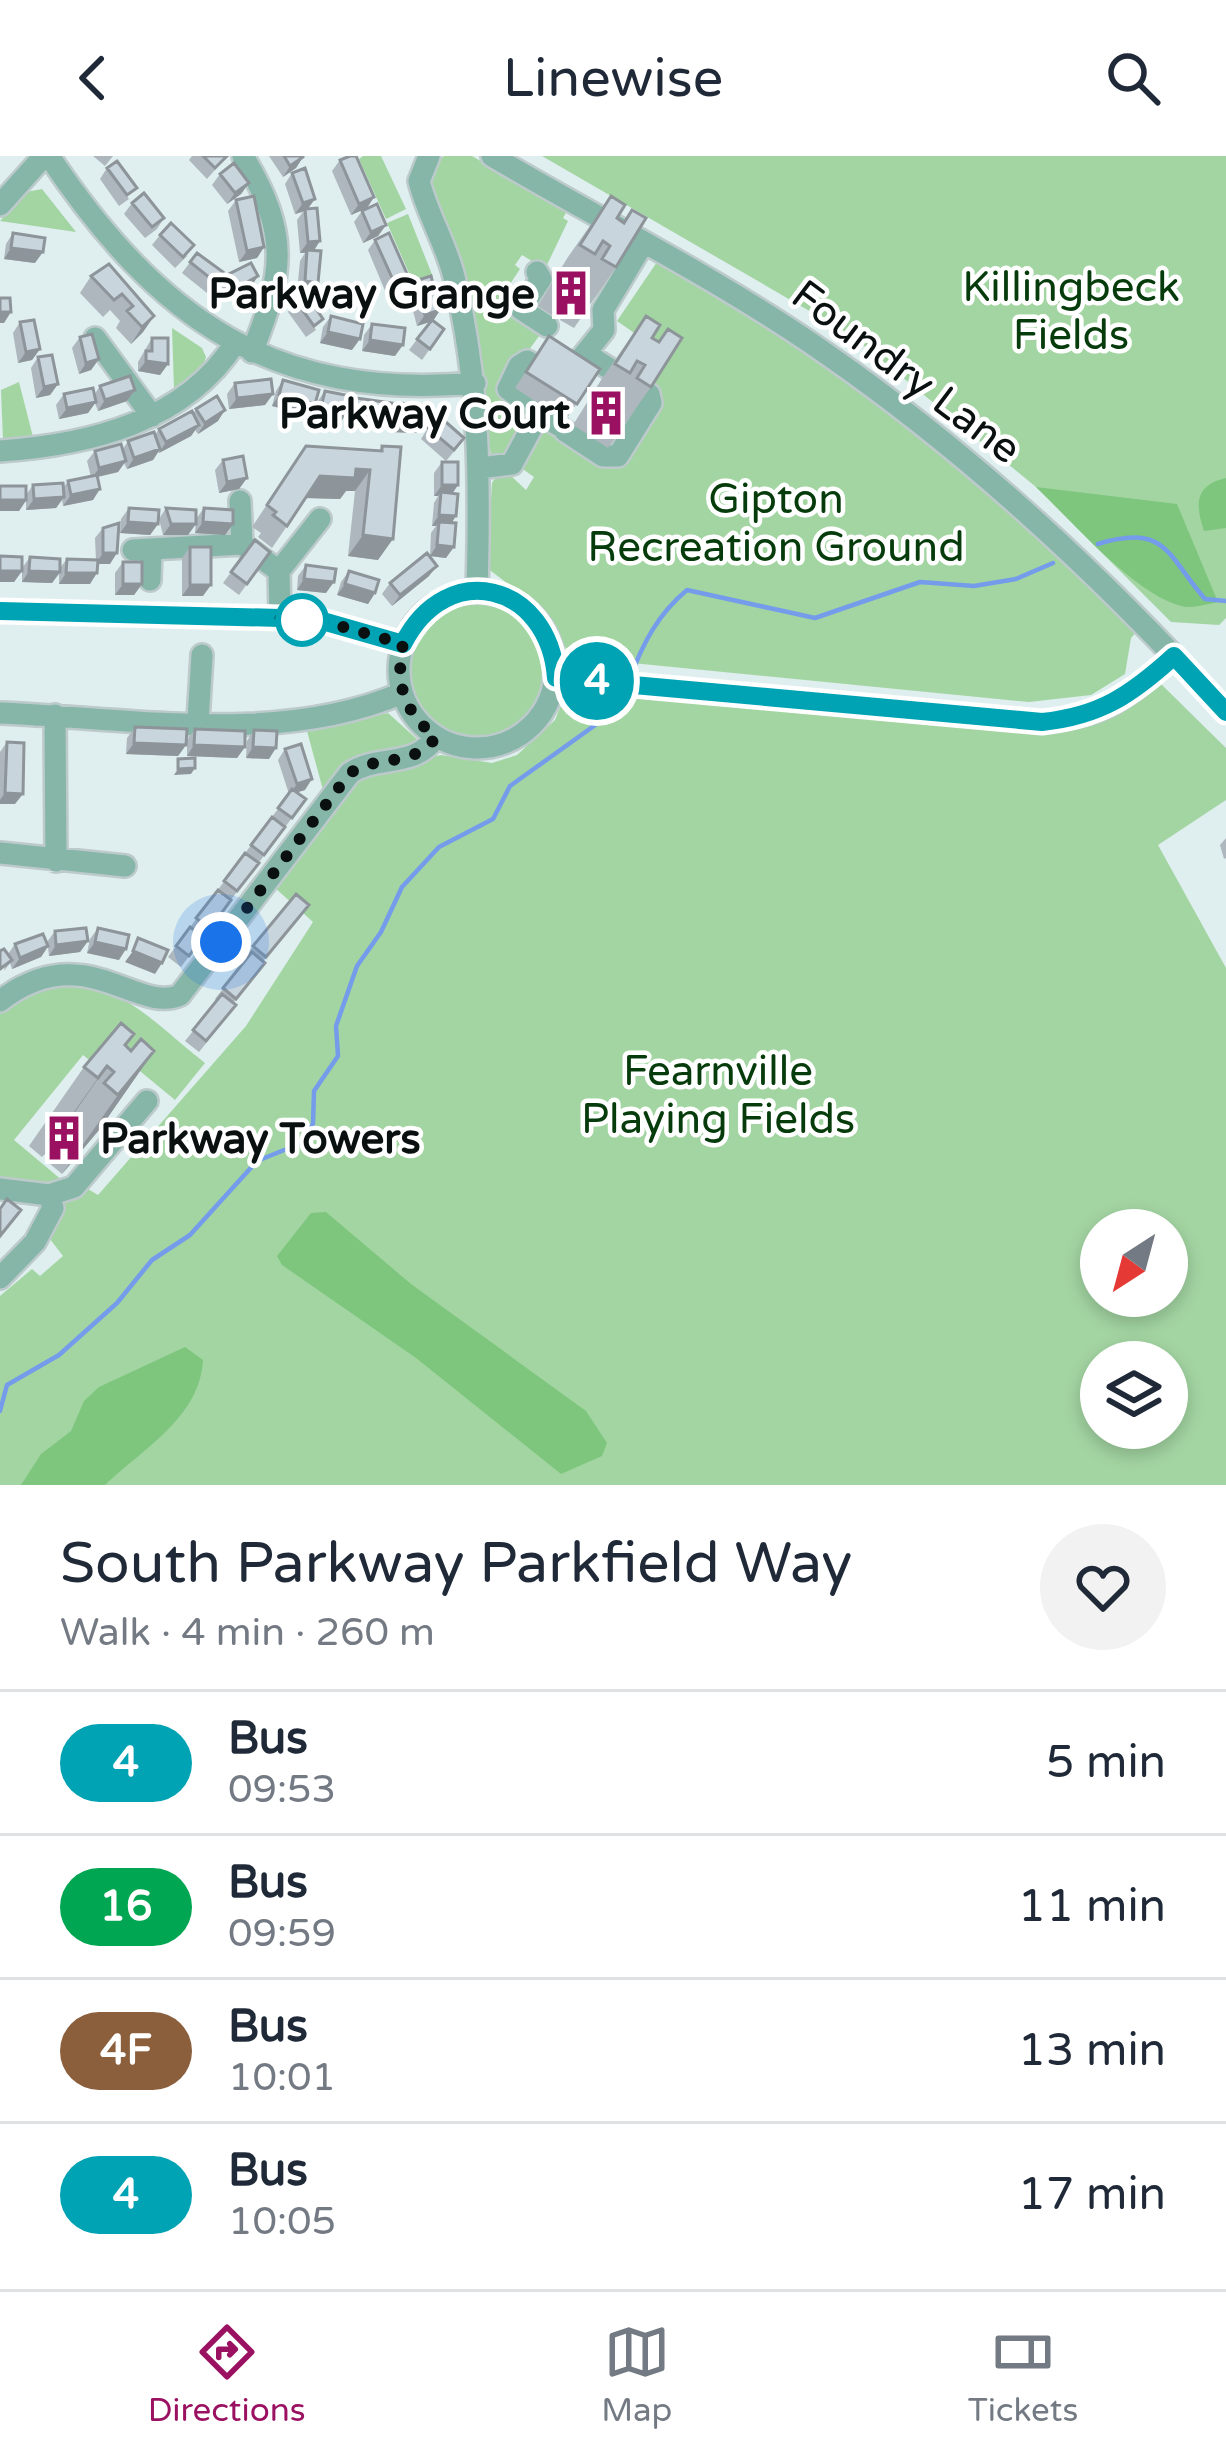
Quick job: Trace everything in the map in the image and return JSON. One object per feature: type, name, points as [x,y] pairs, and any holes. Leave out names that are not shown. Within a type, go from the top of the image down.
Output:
[{"type":"street","points":[[0,205],[46,156],[139,274],[243,347],[371,383],[475,382]]},
{"type":"street","points":[[0,451],[49,448],[152,416],[214,375],[243,347],[273,299],[280,246],[268,197],[243,156]]},
{"type":"street","name":"Foundry Lane","points":[[492,156],[771,317],[911,416],[1040,521],[1226,712]]},
{"type":"street","points":[[418,160],[421,189],[453,273],[475,382],[480,468],[477,591]]},
{"type":"street","points":[[537,272],[541,279],[521,309],[582,363],[604,330],[603,310],[644,242]]},
{"type":"street","points":[[95,338],[152,416]]},
{"type":"street","points":[[570,393],[571,387],[552,374],[523,362],[508,389],[603,456],[618,456],[651,403],[649,394],[588,355]]},
{"type":"street","points":[[480,468],[518,472],[554,423]]},
{"type":"street","points":[[240,501],[242,544]]},
{"type":"street","points":[[280,618],[279,571],[320,519]]},
{"type":"street","points":[[150,580],[142,550],[242,544],[279,571]]},
{"type":"street","points":[[477,591],[503,596],[526,608],[549,640],[556,678],[536,722],[518,737],[471,748],[436,737],[412,714],[402,693],[403,644],[431,606],[477,591]]},
{"type":"street","points":[[0,611],[280,618],[326,622],[403,644]]},
{"type":"street","points":[[198,721],[202,655]]},
{"type":"street","points":[[556,678],[1042,722],[1082,718],[1121,703],[1174,656]]},
{"type":"street","points":[[0,713],[299,722],[351,712],[402,693]]},
{"type":"street","points":[[56,715],[56,861]]},
{"type":"street","points":[[0,1001],[46,977],[80,974],[164,1000],[186,989],[350,773],[366,764],[411,758],[436,737]]},
{"type":"street","points":[[0,853],[125,866]]},
{"type":"street","points":[[0,1278],[35,1242],[51,1202],[74,1187],[147,1102]]},
{"type":"street","points":[[0,1190],[51,1202]]},
{"type":"green space","points":[[381,156],[406,209],[386,219],[359,159]]},
{"type":"green space","points":[[444,156],[472,156],[567,211],[563,218],[568,221],[545,269],[522,255],[515,265],[520,269],[495,307],[539,336],[498,393],[528,420],[507,459],[491,456],[470,305],[428,183],[433,165]]},
{"type":"green space","name":"Killingbeck Fields","points":[[542,156],[1226,156],[1226,618],[1219,625],[1171,622],[1036,487],[851,335]]},
{"type":"green space","points":[[42,189],[76,232],[0,221],[26,192]]},
{"type":"green space","points":[[408,214],[433,277],[413,282],[387,223]]},
{"type":"green space","name":"Gipton Recreation Ground","points":[[657,262],[724,298],[851,382],[1028,526],[1139,629],[1131,638],[1125,674],[1091,695],[1029,702],[571,657],[544,611],[487,568],[492,483],[497,475],[509,474],[526,490],[534,477],[517,465],[542,430],[601,466],[626,463],[660,411],[640,337],[617,321]]},
{"type":"green space","points":[[172,328],[202,348],[206,357],[201,372],[174,389]]},
{"type":"green space","points":[[19,382],[33,437],[3,440],[1,390]]},
{"type":"green space","points":[[1226,478],[1226,528],[1204,531],[1200,497],[1208,485]]},
{"type":"green space","points":[[1036,487],[1177,504],[1218,602],[1181,606],[1143,587]]},
{"type":"green space","points":[[477,603],[503,608],[525,623],[540,645],[545,671],[540,697],[525,719],[503,734],[477,739],[451,734],[429,719],[414,697],[409,671],[414,645],[429,623],[451,608]]},
{"type":"green space","name":"Fearnville Playing Fields","points":[[1161,684],[1226,748],[1226,800],[1158,845],[1226,968],[1226,1485],[0,1485],[0,1296],[32,1269],[40,1276],[63,1256],[46,1234],[63,1200],[88,1189],[98,1195],[246,1026],[313,922],[274,887],[361,773],[441,755],[492,763],[517,755],[555,720],[565,695],[580,696],[582,688],[1046,730],[1102,722]]},
{"type":"green space","points":[[388,713],[418,740],[416,746],[323,790],[307,731]]},
{"type":"green space","points":[[87,984],[135,1007],[205,1063],[175,1100],[135,1067],[120,1085],[83,1055],[14,1140],[63,1181],[58,1186],[0,1181],[0,1014],[40,991]]},
{"type":"green space","points":[[326,1212],[411,1284],[586,1411],[607,1443],[602,1456],[561,1474],[416,1358],[282,1265],[277,1256],[311,1213]]},
{"type":"green space","points":[[185,1347],[203,1360],[192,1398],[168,1430],[105,1485],[21,1485],[41,1454],[71,1431],[84,1401],[99,1387]]},
{"type":"building","points":[[203,156],[227,156],[215,168]]},
{"type":"building","points":[[284,156],[303,156],[303,157],[290,166]]},
{"type":"building","points":[[356,156],[374,197],[359,204],[340,160]]},
{"type":"building","points":[[117,161],[137,188],[127,195],[107,168]]},
{"type":"building","points":[[234,163],[249,183],[235,193],[220,174]]},
{"type":"building","points":[[305,168],[315,199],[303,203],[292,173]]},
{"type":"building","points":[[144,193],[164,218],[152,227],[132,203]]},
{"type":"building","points":[[254,196],[264,247],[247,251],[236,200]]},
{"type":"building","points":[[611,196],[625,205],[617,218],[624,223],[632,210],[646,218],[616,267],[602,259],[610,246],[603,241],[595,254],[580,245]]},
{"type":"building","points":[[377,204],[386,225],[371,232],[362,211]]},
{"type":"building","points":[[317,208],[320,241],[308,242],[305,209]]},
{"type":"building","points":[[171,223],[194,245],[183,257],[160,235]]},
{"type":"building","points":[[13,233],[45,238],[43,252],[11,248]]},
{"type":"building","points":[[389,233],[408,276],[394,282],[375,240]]},
{"type":"building","points":[[307,250],[321,251],[318,283],[305,281]]},
{"type":"building","points":[[197,253],[223,272],[215,282],[190,262]]},
{"type":"building","points":[[251,263],[258,276],[236,288],[229,274]]},
{"type":"building","points":[[109,264],[154,316],[142,327],[127,311],[133,306],[122,294],[114,300],[91,276]]},
{"type":"building","points":[[431,276],[440,310],[425,315],[415,281]]},
{"type":"building","points":[[306,294],[323,319],[314,326],[296,301]]},
{"type":"building","points":[[0,298],[10,298],[11,312],[0,312]]},
{"type":"building","points":[[331,316],[363,324],[360,339],[328,332]]},
{"type":"building","points":[[646,316],[660,325],[652,338],[659,342],[668,329],[682,338],[651,387],[637,378],[645,365],[637,361],[630,373],[615,364]]},
{"type":"building","points":[[34,320],[40,349],[26,352],[20,322]]},
{"type":"building","points":[[432,320],[444,329],[430,349],[417,339]]},
{"type":"building","points":[[372,324],[405,328],[403,345],[370,340]]},
{"type":"building","points":[[92,334],[99,359],[86,363],[80,337]]},
{"type":"building","points":[[549,336],[600,369],[577,404],[526,372]]},
{"type":"building","points":[[152,338],[168,338],[168,364],[146,361]]},
{"type":"building","points":[[52,355],[58,384],[44,387],[38,357]]},
{"type":"building","points":[[130,376],[135,390],[105,400],[100,386]]},
{"type":"building","points":[[271,379],[273,394],[237,398],[235,383]]},
{"type":"building","points":[[283,380],[319,390],[315,404],[279,395]]},
{"type":"building","points":[[93,388],[96,402],[67,408],[64,394]]},
{"type":"building","points":[[325,391],[350,396],[346,414],[321,408]]},
{"type":"building","points":[[217,396],[225,410],[205,423],[196,409]]},
{"type":"building","points":[[356,398],[392,403],[389,418],[354,413]]},
{"type":"building","points":[[398,403],[424,405],[424,422],[397,421]]},
{"type":"building","points":[[192,411],[199,425],[166,442],[159,429]]},
{"type":"building","points":[[439,416],[464,438],[454,450],[428,428]]},
{"type":"building","points":[[154,432],[160,449],[134,458],[128,441]]},
{"type":"building","points":[[121,444],[126,461],[99,468],[95,451]]},
{"type":"building","points":[[306,446],[382,451],[382,446],[401,447],[393,539],[363,535],[370,470],[356,469],[355,478],[320,476],[287,526],[273,515],[276,512],[267,505]]},
{"type":"building","points":[[243,456],[247,478],[227,482],[223,460]]},
{"type":"building","points":[[442,462],[458,462],[458,485],[442,485]]},
{"type":"building","points":[[97,475],[100,489],[71,495],[68,481]]},
{"type":"building","points":[[63,483],[64,497],[34,499],[33,485]]},
{"type":"building","points":[[0,486],[26,486],[26,500],[0,500]]},
{"type":"building","points":[[441,492],[458,494],[456,516],[439,515]]},
{"type":"building","points":[[129,508],[159,510],[158,524],[128,522]]},
{"type":"building","points":[[166,508],[196,510],[196,524],[171,524]]},
{"type":"building","points":[[204,508],[233,510],[233,524],[203,522]]},
{"type":"building","points":[[439,522],[456,523],[454,547],[437,545]]},
{"type":"building","points":[[119,523],[117,553],[103,553],[103,528]]},
{"type":"building","points":[[255,540],[270,552],[247,584],[231,572]]},
{"type":"building","points":[[190,547],[211,547],[211,585],[190,585]]},
{"type":"building","points":[[427,553],[437,566],[400,595],[390,583]]},
{"type":"building","points":[[0,556],[22,557],[22,571],[0,571]]},
{"type":"building","points":[[30,557],[60,559],[60,572],[29,571]]},
{"type":"building","points":[[67,559],[98,560],[97,573],[66,573]]},
{"type":"building","points":[[123,562],[142,562],[142,584],[123,584]]},
{"type":"building","points":[[306,565],[336,569],[334,582],[304,579]]},
{"type":"building","points":[[349,571],[379,580],[375,593],[345,584]]},
{"type":"building","points":[[135,727],[187,729],[186,745],[134,743]]},
{"type":"building","points":[[195,729],[245,731],[245,747],[194,745]]},
{"type":"building","points":[[254,730],[277,731],[276,748],[253,747]]},
{"type":"building","points":[[7,742],[24,743],[23,794],[5,793]]},
{"type":"building","points":[[301,744],[312,779],[297,784],[285,749]]},
{"type":"building","points":[[195,758],[195,768],[178,769],[178,759]]},
{"type":"building","points":[[292,789],[306,799],[292,818],[278,808]]},
{"type":"building","points":[[272,817],[285,827],[264,855],[251,845]]},
{"type":"building","points":[[245,853],[259,863],[237,891],[224,881]]},
{"type":"building","points":[[218,890],[231,900],[210,929],[196,918]]},
{"type":"building","points":[[296,894],[309,905],[266,957],[253,946]]},
{"type":"building","points":[[190,927],[203,937],[189,956],[176,946]]},
{"type":"building","points":[[86,928],[88,941],[56,945],[55,931]]},
{"type":"building","points":[[98,928],[129,935],[126,949],[95,942]]},
{"type":"building","points":[[43,934],[48,946],[20,958],[15,944]]},
{"type":"building","points":[[138,938],[168,950],[162,963],[133,951]]},
{"type":"building","points":[[4,949],[12,960],[0,969],[0,951]]},
{"type":"building","points":[[252,952],[265,963],[236,999],[223,988]]},
{"type":"building","points":[[222,994],[236,1005],[206,1041],[193,1030]]},
{"type":"building","points":[[121,1023],[134,1034],[125,1045],[131,1051],[141,1039],[154,1051],[118,1095],[104,1083],[114,1072],[107,1066],[98,1078],[84,1067]]},
{"type":"building","points":[[7,1199],[21,1210],[0,1236],[0,1209]]},
{"type":"waterway","points":[[1098,544],[1138,538],[1152,541],[1163,547],[1205,599],[1226,601]]},
{"type":"waterway","points":[[630,678],[652,630],[687,590],[815,618],[920,582],[974,586],[1016,579],[1053,563]]},
{"type":"waterway","points":[[0,1411],[7,1385],[59,1355],[117,1303],[152,1260],[190,1235],[257,1161],[299,1144],[313,1124],[314,1091],[338,1056],[336,1026],[357,966],[381,932],[402,887],[439,847],[493,819],[510,786],[619,708],[626,689]]},
{"type":"bus line","name":"4","points":[[0,611],[280,618],[326,622],[403,644],[413,623],[431,606],[457,593],[477,591],[503,596],[526,608],[544,628],[554,652],[556,678],[1042,722],[1082,718],[1121,703],[1174,656],[1226,712]]},
{"type":"place","name":"Parkway Grange","points":[[571,293]]},
{"type":"place","name":"Parkway Court","points":[[606,413]]},
{"type":"place","name":"Parkway Towers","points":[[64,1138]]},
{"type":"route","points":[[221,942],[350,773],[366,764],[411,758],[427,750],[436,737],[412,714],[404,698],[398,668],[403,644],[326,622],[280,618],[302,620]]}]
